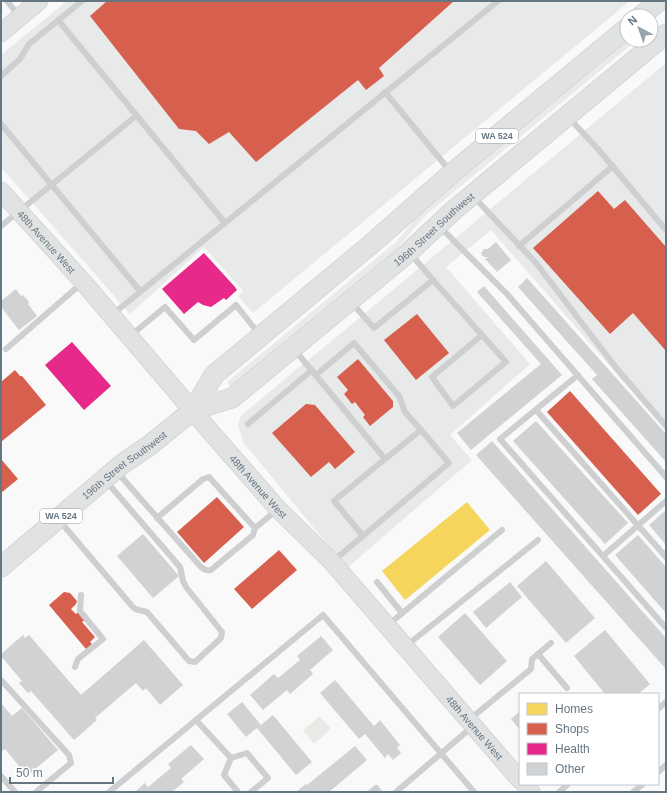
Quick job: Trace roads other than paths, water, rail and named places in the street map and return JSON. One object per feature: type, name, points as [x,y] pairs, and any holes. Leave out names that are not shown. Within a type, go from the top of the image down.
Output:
[{"type":"main road","points":[[651,8],[659,1]]},
{"type":"main road","name":"196th Street Southwest","points":[[1,567],[110,475],[193,410],[232,398],[409,252],[472,195],[666,34]]},
{"type":"main road","name":"196th Street Southwest","points":[[193,410],[214,375],[369,246],[452,173],[619,35]]},
{"type":"street","points":[[1,33],[39,1]]},
{"type":"street","name":"48th Avenue West","points":[[1,190],[130,336],[278,509],[332,562],[519,779]]},
{"type":"lane","points":[[7,1],[20,17]]},
{"type":"lane","points":[[1,76],[20,59],[29,44],[82,1]]},
{"type":"lane","points":[[111,315],[498,1]]},
{"type":"lane","points":[[58,20],[224,223]]},
{"type":"lane","points":[[385,92],[452,173]]},
{"type":"lane","points":[[1,226],[136,116]]},
{"type":"lane","points":[[567,116],[598,148],[666,230]]},
{"type":"lane","points":[[1,124],[140,292]]},
{"type":"lane","points":[[519,246],[613,166]]},
{"type":"lane","points":[[472,195],[536,263],[617,369],[666,426]]},
{"type":"lane","points":[[438,225],[507,294],[666,477]]},
{"type":"lane","points":[[409,252],[506,362],[453,406],[432,377],[482,335]]},
{"type":"lane","points":[[350,300],[374,328],[433,280]]},
{"type":"lane","points":[[6,349],[83,282]]},
{"type":"lane","points":[[130,336],[165,307],[194,340],[236,305],[261,336]]},
{"type":"lane","points":[[248,424],[314,372],[354,343],[399,396],[405,412],[448,463],[332,562]]},
{"type":"lane","points":[[293,348],[385,459]]},
{"type":"lane","points":[[578,375],[500,438],[666,628]]},
{"type":"lane","points":[[536,410],[666,557]]},
{"type":"lane","points":[[364,536],[334,501],[421,430]]},
{"type":"lane","points":[[110,475],[158,518],[201,567],[207,570],[211,570],[253,535],[255,528],[278,509]]},
{"type":"lane","points":[[58,519],[132,606],[135,609],[147,612],[189,660],[195,662],[221,638],[222,632],[186,587],[180,567],[110,475]]},
{"type":"lane","points":[[158,518],[203,479],[209,477],[255,528]]},
{"type":"lane","points":[[603,556],[666,501]]},
{"type":"lane","points":[[387,626],[502,530]]},
{"type":"lane","points":[[405,647],[538,540]]},
{"type":"lane","points":[[377,582],[402,613]]},
{"type":"lane","points":[[75,667],[78,659],[103,639],[80,611],[81,595]]},
{"type":"lane","points":[[109,792],[323,615],[474,792]]},
{"type":"lane","points":[[396,792],[442,753],[471,723],[531,669],[532,659],[551,643]]},
{"type":"lane","points":[[538,654],[567,688]]},
{"type":"lane","points":[[1,680],[69,755],[71,763],[36,792]]},
{"type":"lane","points":[[196,720],[231,758]]},
{"type":"lane","points":[[231,758],[247,754],[268,778],[251,792]]},
{"type":"lane","points":[[231,758],[224,775],[238,792]]},
{"type":"lane","points":[[1,776],[15,792]]},
{"type":"lane","points":[[559,792],[567,785]]},
{"type":"lane","points":[[633,792],[642,785]]},
{"type":"lane","points":[[371,792],[376,788],[379,792]]}]
